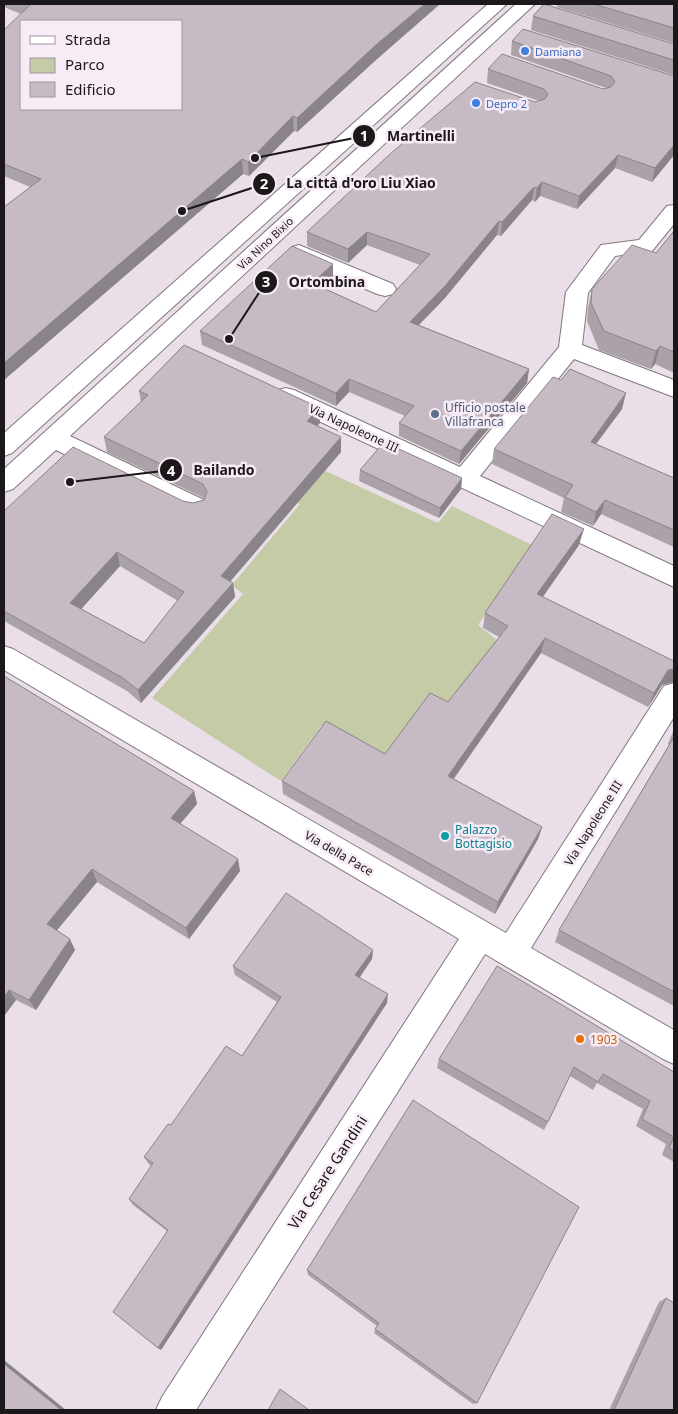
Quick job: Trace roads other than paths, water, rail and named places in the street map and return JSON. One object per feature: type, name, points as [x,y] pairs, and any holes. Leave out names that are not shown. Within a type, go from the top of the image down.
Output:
[{"type":"street","name":"Via Nino Bixio","points":[[4,447],[498,4]]},
{"type":"street","name":"Via Nino Bixio","points":[[4,483],[269,239],[454,80],[482,53],[499,28],[525,4]]},
{"type":"street","points":[[525,4],[546,11]]},
{"type":"street","points":[[499,28],[523,35]]},
{"type":"street","points":[[464,479],[570,348],[578,292],[608,250],[645,246],[674,211]]},
{"type":"street","points":[[269,239],[385,289]]},
{"type":"street","points":[[162,337],[186,349]]},
{"type":"street","points":[[570,348],[674,389]]},
{"type":"street","name":"Via Napoleone III","points":[[265,386],[674,578]]},
{"type":"street","points":[[54,438],[195,507]]},
{"type":"street","name":"Via della Pace","points":[[4,657],[674,1048]]},
{"type":"street","name":"Via Napoleone III","points":[[512,952],[674,694]]},
{"type":"street","name":"Via Cesare Gandini","points":[[175,1410],[480,934]]},
{"type":"place","name":"Damiana","points":[[525,51]]},
{"type":"place","name":"Depro 2","points":[[476,103]]},
{"type":"place","name":"Martinelli","points":[[255,158]]},
{"type":"place","name":"La città d'oro Liu Xiao","points":[[182,211]]},
{"type":"place","name":"Ortombina","points":[[229,339]]},
{"type":"place","name":"Ufficio postale Villafranca","points":[[435,414]]},
{"type":"place","name":"Bailando","points":[[70,482]]},
{"type":"place","name":"Palazzo Bottagisio","points":[[445,836]]},
{"type":"place","name":"1903","points":[[580,1039]]}]
